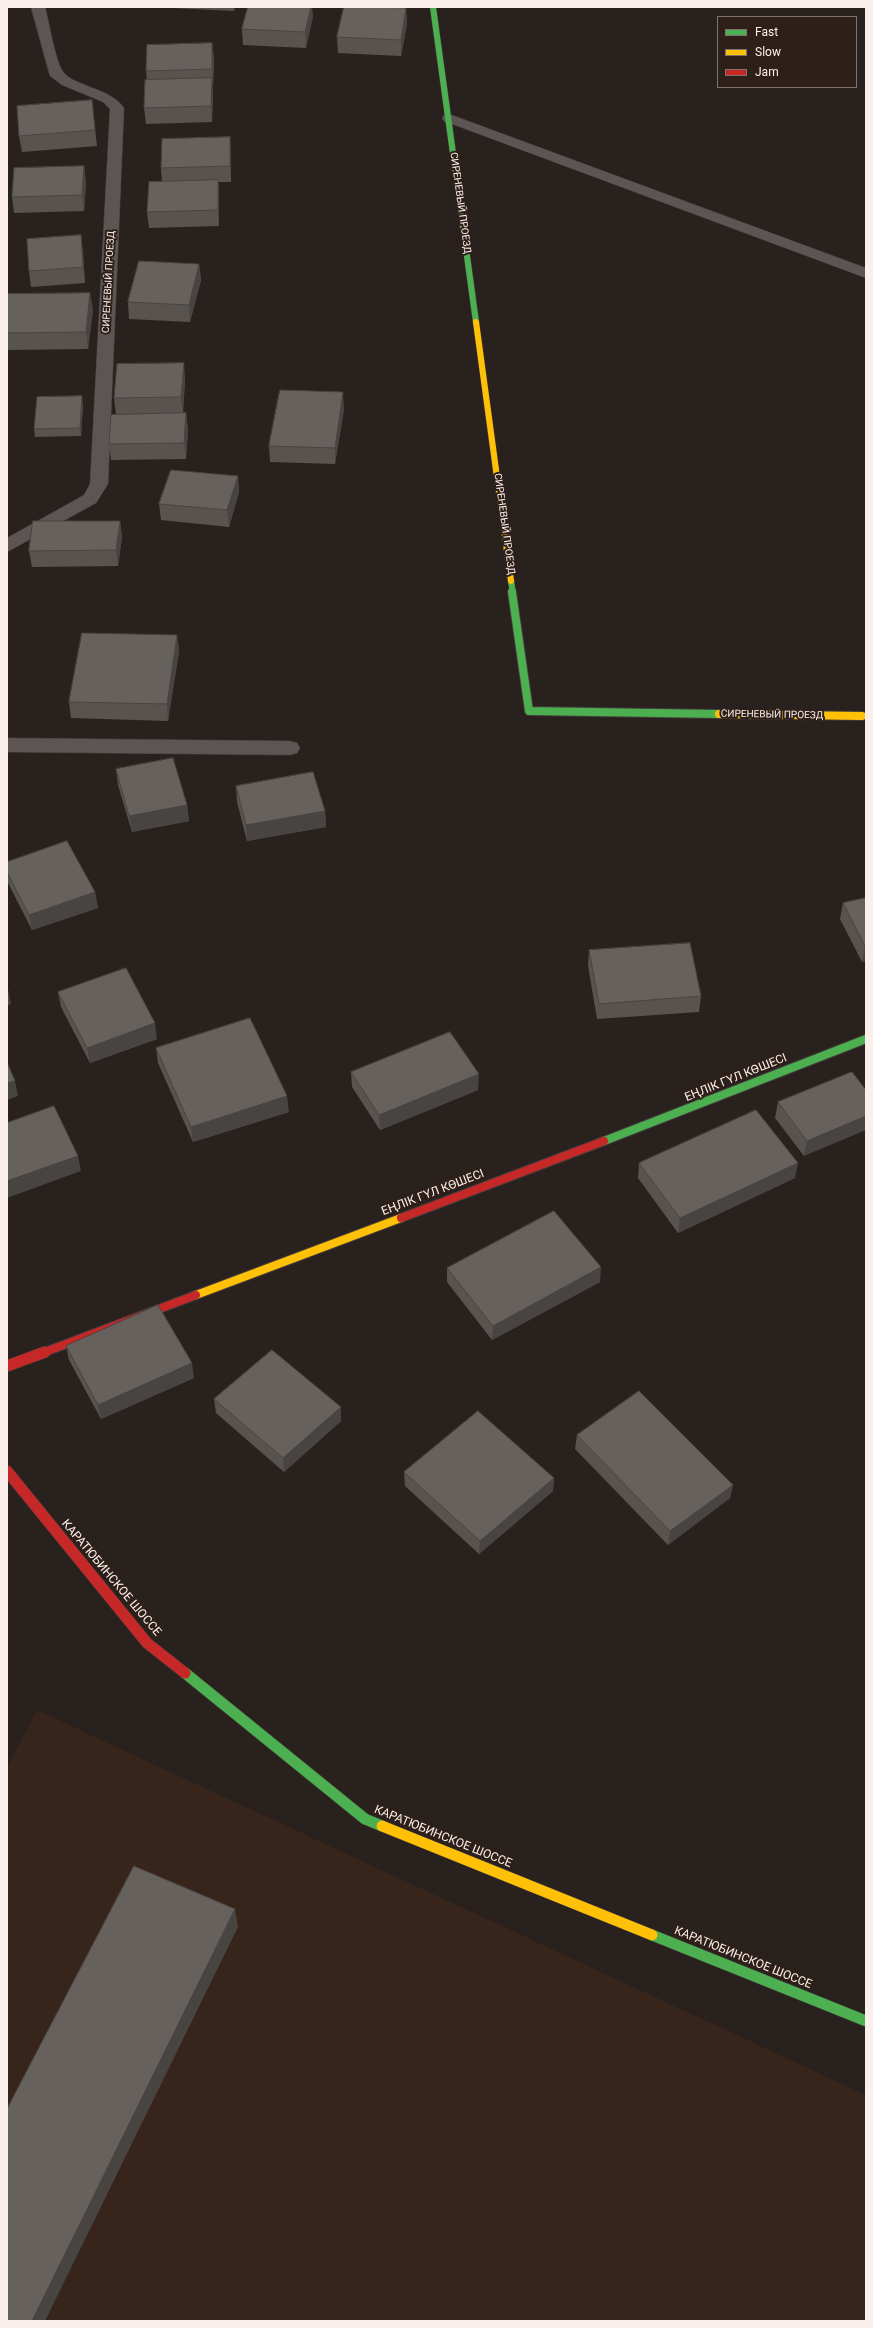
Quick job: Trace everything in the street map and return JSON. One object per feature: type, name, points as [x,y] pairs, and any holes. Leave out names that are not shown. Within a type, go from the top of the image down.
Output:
[{"type":"street","name":"СИРЕНЕВЫЙ ПРОЕЗД","points":[[7,546],[90,499],[99,484],[117,108],[108,99],[67,82],[55,73],[38,7]]},
{"type":"street","name":"СИРЕНЕВЫЙ ПРОЕЗД","points":[[433,7],[529,711],[862,716]]},
{"type":"street","points":[[449,118],[866,273]]},
{"type":"street","points":[[7,745],[290,748]]},
{"type":"street","name":"ЕҢЛІК ГҮЛ КӨШЕСІ","points":[[7,1366],[637,1130],[866,1039]]},
{"type":"street","name":"КАРАТЮБИНСКОЕ ШОССЕ","points":[[7,1471],[146,1643],[365,1819],[866,2020]]},
{"type":"shaded area","points":[[37,1710],[866,2095],[866,2321],[7,2321],[7,1767]]},
{"type":"building","points":[[248,7],[311,7],[305,32],[242,29]]},
{"type":"building","points":[[344,7],[406,8],[401,40],[337,37]]},
{"type":"building","points":[[212,43],[212,69],[146,71],[147,45]]},
{"type":"building","points":[[212,78],[211,106],[144,108],[145,80]]},
{"type":"building","points":[[92,100],[95,130],[19,136],[17,106]]},
{"type":"building","points":[[230,137],[230,166],[161,168],[162,139]]},
{"type":"building","points":[[84,166],[82,195],[12,197],[14,168]]},
{"type":"building","points":[[218,180],[218,210],[147,212],[149,182]]},
{"type":"building","points":[[81,235],[83,267],[29,271],[27,239]]},
{"type":"building","points":[[139,261],[199,264],[189,305],[128,302]]},
{"type":"building","points":[[90,293],[86,332],[7,333],[7,294]]},
{"type":"building","points":[[184,363],[181,397],[114,398],[117,364]]},
{"type":"building","points":[[280,390],[343,392],[335,448],[269,446]]},
{"type":"building","points":[[82,396],[80,428],[34,429],[37,397]]},
{"type":"building","points":[[186,413],[184,443],[109,444],[111,415]]},
{"type":"building","points":[[171,470],[238,476],[227,510],[159,504]]},
{"type":"building","points":[[33,521],[120,521],[116,550],[29,551]]},
{"type":"building","points":[[82,633],[177,635],[167,704],[69,702]]},
{"type":"building","points":[[173,758],[187,805],[129,816],[116,769]]},
{"type":"building","points":[[313,772],[325,811],[246,825],[236,786]]},
{"type":"building","points":[[67,841],[95,892],[29,915],[7,872],[7,862]]},
{"type":"building","points":[[866,898],[866,946],[865,946],[843,903]]},
{"type":"building","points":[[690,943],[701,996],[599,1004],[589,950]]},
{"type":"building","points":[[126,968],[155,1023],[87,1048],[58,992]]},
{"type":"building","points":[[250,1018],[287,1096],[191,1127],[156,1048]]},
{"type":"building","points":[[450,1032],[479,1074],[379,1115],[351,1072]]},
{"type":"building","points":[[7,1062],[15,1081],[7,1083]]},
{"type":"building","points":[[852,1072],[866,1090],[866,1116],[807,1141],[778,1102]]},
{"type":"building","points":[[54,1106],[78,1156],[7,1181],[7,1123]]},
{"type":"building","points":[[756,1110],[798,1163],[680,1218],[639,1163]]},
{"type":"building","points":[[554,1211],[601,1267],[493,1326],[447,1268]]},
{"type":"building","points":[[158,1305],[192,1363],[98,1405],[66,1346]]},
{"type":"building","points":[[272,1350],[341,1407],[283,1458],[214,1399]]},
{"type":"building","points":[[639,1391],[733,1485],[670,1531],[577,1435]]},
{"type":"building","points":[[478,1411],[554,1478],[480,1541],[404,1472]]},
{"type":"building","points":[[134,1866],[235,1909],[32,2321],[7,2321],[7,2109]]},
{"type":"traffic: fast","points":[[433,7],[476,322]]},
{"type":"traffic: fast","points":[[511,581],[529,711],[719,714]]},
{"type":"traffic: fast","points":[[604,1141],[866,1039]]},
{"type":"traffic: fast","points":[[185,1673],[365,1819],[382,1826]]},
{"type":"traffic: fast","points":[[652,1935],[866,2021]]},
{"type":"traffic: slow","points":[[476,322],[511,581]]},
{"type":"traffic: slow","points":[[719,714],[862,716]]},
{"type":"traffic: slow","points":[[196,1295],[401,1218]]},
{"type":"traffic: slow","points":[[382,1826],[652,1935]]},
{"type":"traffic: jam","points":[[401,1218],[604,1141]]},
{"type":"traffic: jam","points":[[7,1366],[196,1295]]},
{"type":"traffic: jam","points":[[7,1471],[147,1643],[185,1673]]}]
